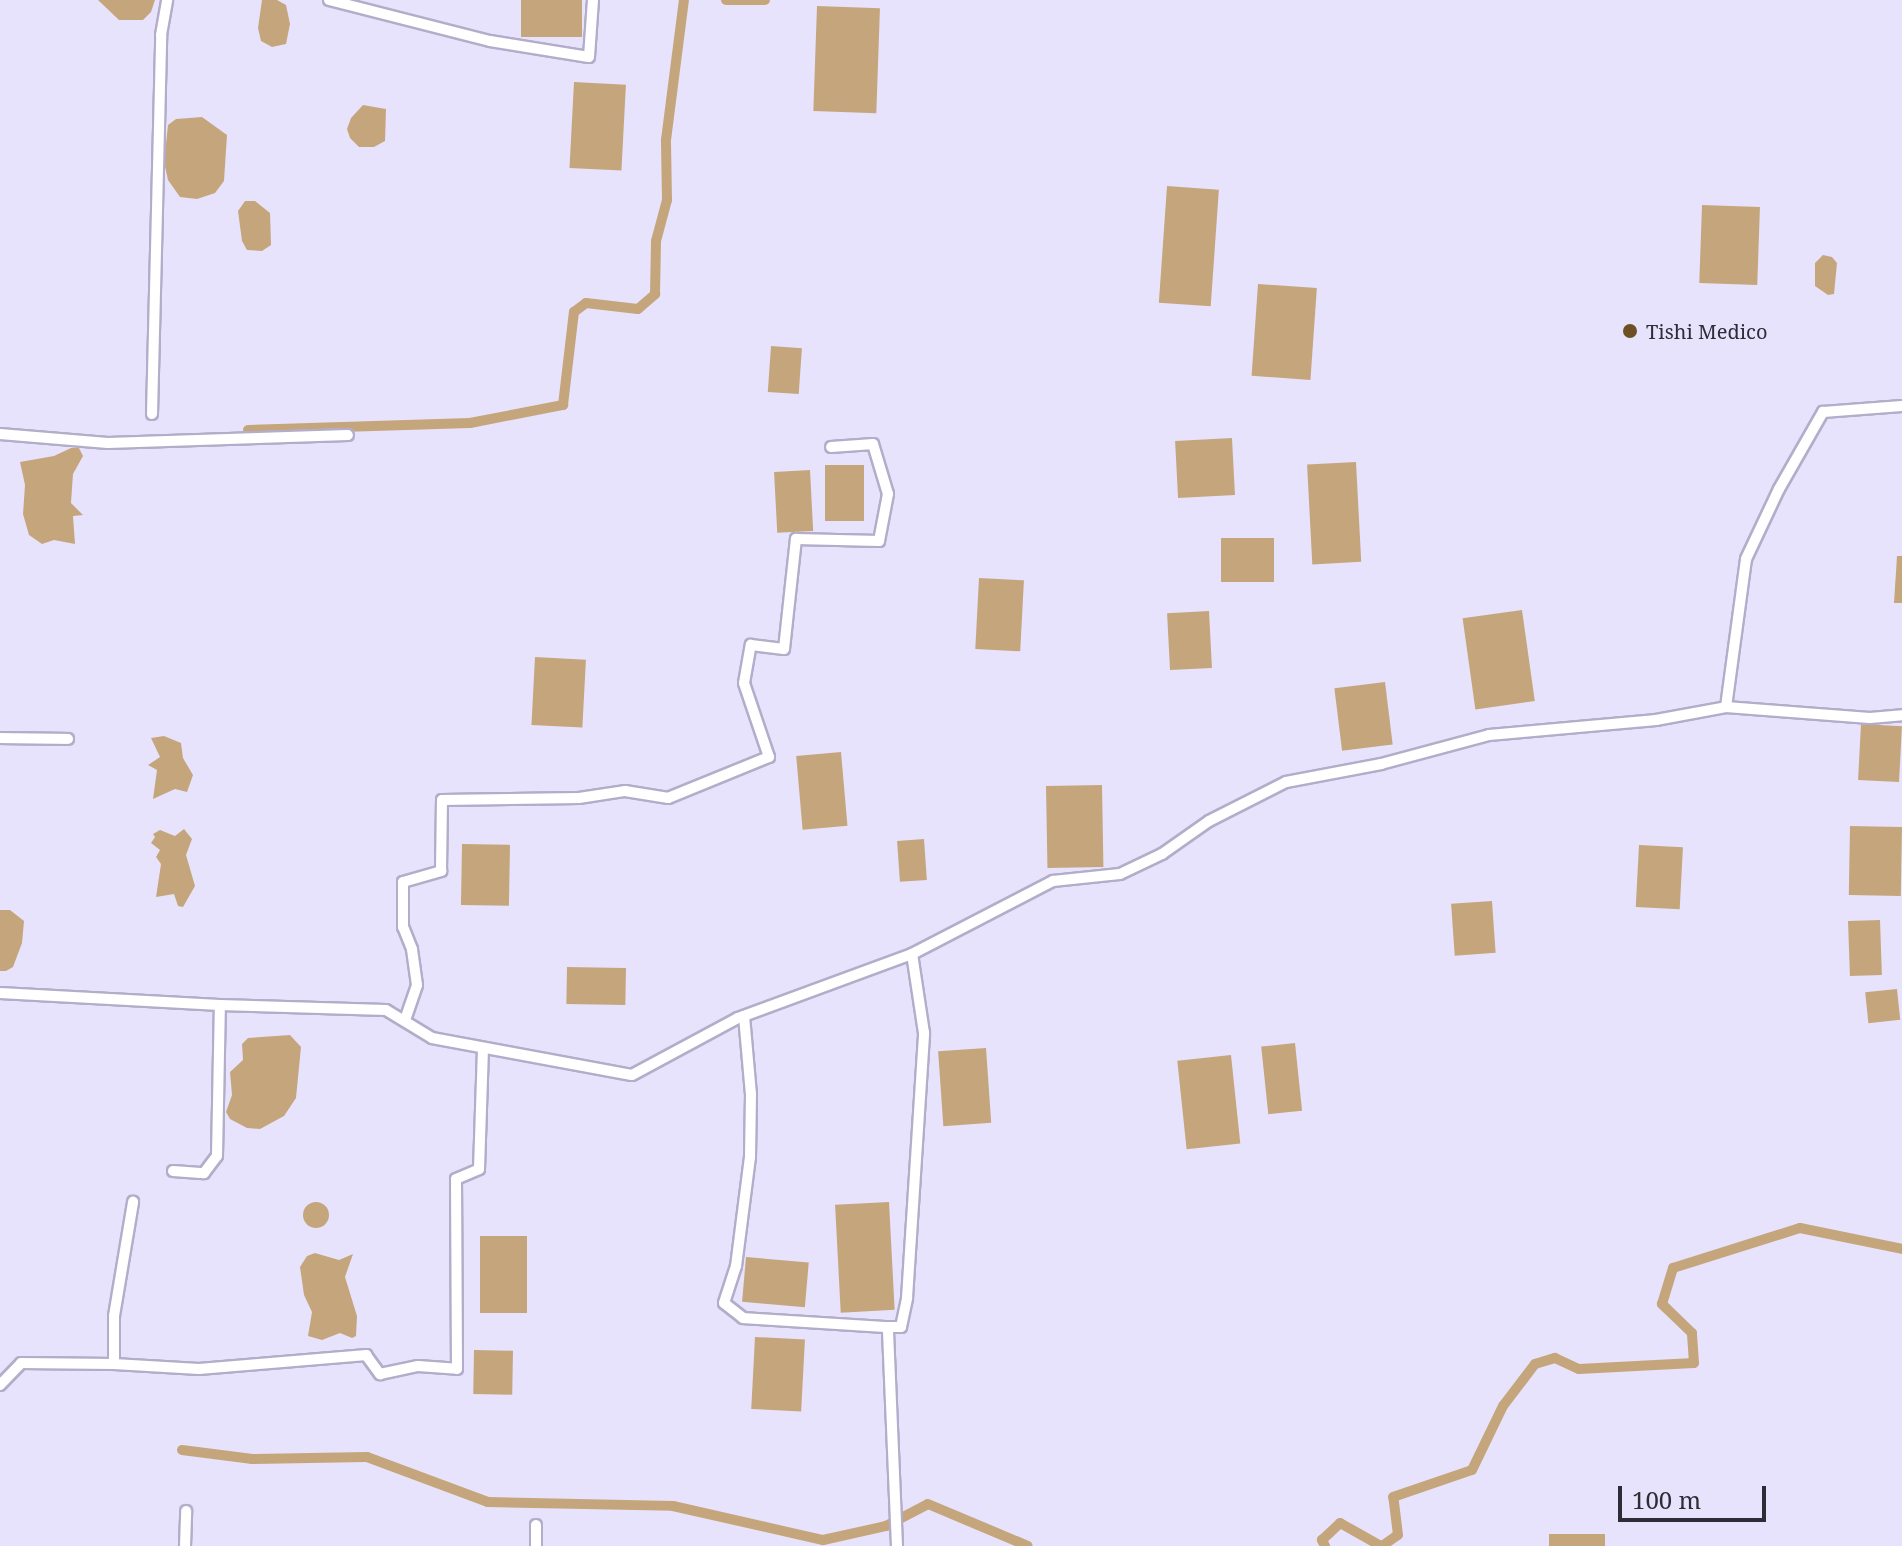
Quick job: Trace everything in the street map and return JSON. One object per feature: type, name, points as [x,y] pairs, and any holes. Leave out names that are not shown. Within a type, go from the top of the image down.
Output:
[{"type":"street","points":[[152,414],[161,35],[167,0]]},
{"type":"street","points":[[329,0],[490,41],[589,57],[593,0]]},
{"type":"street","points":[[1726,707],[1746,559],[1779,489],[1823,412],[1902,406]]},
{"type":"street","points":[[0,434],[108,443],[348,435]]},
{"type":"street","points":[[405,1020],[417,985],[412,949],[403,927],[403,882],[441,871],[442,800],[579,798],[625,791],[668,798],[769,757],[744,683],[751,645],[784,649],[796,539],[879,541],[888,494],[873,444],[831,447]]},
{"type":"street","points":[[0,993],[386,1010],[432,1038],[632,1075],[744,1016],[912,954],[1053,881],[1120,874],[1162,854],[1209,821],[1286,782],[1381,764],[1489,735],[1656,720],[1726,707],[1870,718],[1902,715]]},
{"type":"street","points":[[0,738],[68,739]]},
{"type":"street","points":[[744,1016],[751,1094],[750,1157],[736,1266],[724,1303],[743,1318],[901,1327],[907,1298],[924,1033],[912,954]]},
{"type":"street","points":[[173,1171],[204,1173],[217,1156],[220,1005]]},
{"type":"street","points":[[0,1385],[21,1363],[199,1369],[366,1355],[380,1374],[418,1366],[457,1369],[456,1179],[479,1169],[483,1049]]},
{"type":"street","points":[[114,1364],[114,1316],[133,1202]]},
{"type":"street","points":[[888,1327],[897,1546]]},
{"type":"street","points":[[185,1546],[186,1511]]},
{"type":"street","points":[[536,1525],[536,1546]]},
{"type":"shaded area","points":[[98,0],[155,0],[151,12],[143,20],[119,20]]},
{"type":"shaded area","points":[[262,0],[277,0],[286,5],[290,24],[286,44],[272,47],[261,41],[258,28]]},
{"type":"shaded area","points":[[521,0],[582,0],[582,37],[521,37]]},
{"type":"shaded area","points":[[817,6],[880,8],[876,113],[813,111]]},
{"type":"shaded area","points":[[574,82],[626,85],[621,171],[569,168]]},
{"type":"shaded area","points":[[363,105],[386,109],[385,141],[374,147],[359,147],[350,138],[347,129],[351,118]]},
{"type":"shaded area","points":[[202,117],[227,135],[224,181],[215,193],[197,199],[180,197],[168,180],[164,162],[168,125],[176,119]]},
{"type":"shaded area","points":[[1167,186],[1219,190],[1211,306],[1159,303]]},
{"type":"shaded area","points":[[245,201],[255,201],[270,213],[271,245],[262,251],[247,250],[242,241],[238,211]]},
{"type":"shaded area","points":[[1702,205],[1760,207],[1757,285],[1699,283]]},
{"type":"shaded area","points":[[1823,255],[1832,257],[1837,263],[1834,294],[1828,295],[1815,286],[1815,263]]},
{"type":"shaded area","points":[[1258,284],[1317,288],[1310,380],[1252,376]]},
{"type":"shaded area","points":[[771,346],[802,348],[799,394],[768,392]]},
{"type":"shaded area","points":[[1232,438],[1235,495],[1178,498],[1175,441]]},
{"type":"shaded area","points":[[71,448],[79,448],[83,456],[73,474],[71,503],[83,515],[73,516],[75,544],[54,540],[42,544],[29,535],[23,514],[25,485],[20,462],[54,456]]},
{"type":"shaded area","points":[[1356,462],[1361,562],[1312,564],[1307,465]]},
{"type":"shaded area","points":[[825,465],[864,465],[864,521],[825,521]]},
{"type":"shaded area","points":[[810,470],[813,531],[777,533],[774,472]]},
{"type":"shaded area","points":[[1221,538],[1274,538],[1274,582],[1221,582]]},
{"type":"shaded area","points":[[1897,556],[1902,556],[1902,603],[1894,603]]},
{"type":"shaded area","points":[[979,578],[1024,580],[1020,651],[975,649]]},
{"type":"shaded area","points":[[1522,610],[1535,701],[1475,709],[1463,618]]},
{"type":"shaded area","points":[[1209,611],[1212,668],[1170,670],[1167,613]]},
{"type":"shaded area","points":[[535,657],[586,660],[582,728],[531,725]]},
{"type":"shaded area","points":[[1385,682],[1393,745],[1342,751],[1334,688]]},
{"type":"shaded area","points":[[1861,724],[1902,726],[1899,782],[1858,780]]},
{"type":"shaded area","points":[[164,736],[181,743],[183,758],[193,775],[187,792],[175,789],[153,799],[157,770],[148,765],[160,757],[151,738]]},
{"type":"shaded area","points":[[841,752],[847,826],[803,830],[796,756]]},
{"type":"shaded area","points":[[1102,785],[1103,867],[1047,868],[1046,786]]},
{"type":"shaded area","points":[[1850,826],[1902,827],[1901,896],[1849,895]]},
{"type":"shaded area","points":[[184,829],[192,839],[186,855],[195,886],[183,907],[178,906],[174,894],[156,897],[161,864],[156,857],[160,850],[151,843],[155,837],[153,834],[160,830],[175,836]]},
{"type":"shaded area","points":[[924,839],[927,880],[900,882],[897,841]]},
{"type":"shaded area","points":[[462,844],[510,845],[509,906],[461,905]]},
{"type":"shaded area","points":[[1639,845],[1683,847],[1680,909],[1636,907]]},
{"type":"shaded area","points":[[1492,901],[1496,953],[1455,956],[1451,904]]},
{"type":"shaded area","points":[[0,910],[10,910],[24,921],[22,943],[13,967],[6,971],[0,971]]},
{"type":"shaded area","points":[[1880,920],[1882,975],[1850,976],[1848,921]]},
{"type":"shaded area","points":[[567,967],[626,968],[625,1005],[566,1004]]},
{"type":"shaded area","points":[[1897,989],[1900,1020],[1868,1023],[1865,992]]},
{"type":"shaded area","points":[[290,1035],[301,1047],[296,1098],[284,1116],[260,1129],[247,1128],[230,1119],[226,1112],[232,1095],[230,1072],[243,1060],[242,1044],[248,1038]]},
{"type":"shaded area","points":[[1295,1043],[1302,1111],[1268,1114],[1261,1047]]},
{"type":"shaded area","points":[[986,1048],[991,1123],[943,1126],[938,1051]]},
{"type":"shaded area","points":[[1231,1055],[1240,1144],[1187,1149],[1177,1061]]},
{"type":"shaded area","points":[[316,1202],[325,1206],[329,1215],[325,1224],[316,1228],[307,1224],[303,1215],[307,1206]]},
{"type":"shaded area","points":[[889,1202],[895,1310],[841,1313],[835,1205]]},
{"type":"shaded area","points":[[480,1236],[527,1236],[527,1313],[480,1313]]},
{"type":"shaded area","points":[[315,1253],[339,1260],[353,1254],[345,1277],[357,1316],[356,1336],[352,1338],[340,1333],[322,1340],[308,1336],[312,1312],[304,1295],[300,1267],[307,1256]]},
{"type":"shaded area","points":[[746,1257],[809,1262],[805,1307],[742,1302]]},
{"type":"shaded area","points":[[755,1337],[805,1340],[801,1412],[751,1409]]},
{"type":"shaded area","points":[[474,1350],[513,1351],[512,1395],[473,1394]]},
{"type":"shaded area","points":[[1549,1534],[1605,1534],[1605,1546],[1549,1546]]},
{"type":"waterway","points":[[248,430],[470,423],[563,405],[574,312],[586,303],[638,309],[655,294],[656,241],[667,200],[666,140],[684,0]]},
{"type":"waterway","points":[[726,0],[765,0]]},
{"type":"waterway","points":[[1382,1546],[1398,1535],[1393,1497],[1472,1470],[1503,1406],[1535,1364],[1555,1358],[1579,1369],[1694,1363],[1692,1333],[1662,1304],[1673,1268],[1800,1228],[1902,1249]]},
{"type":"waterway","points":[[182,1450],[252,1459],[367,1457],[488,1502],[673,1506],[823,1540],[886,1526],[928,1504],[1028,1546]]},
{"type":"waterway","points":[[1325,1546],[1322,1540],[1340,1523],[1381,1546]]},
{"type":"place","name":"Tishi Medico","points":[[1630,331]]}]
